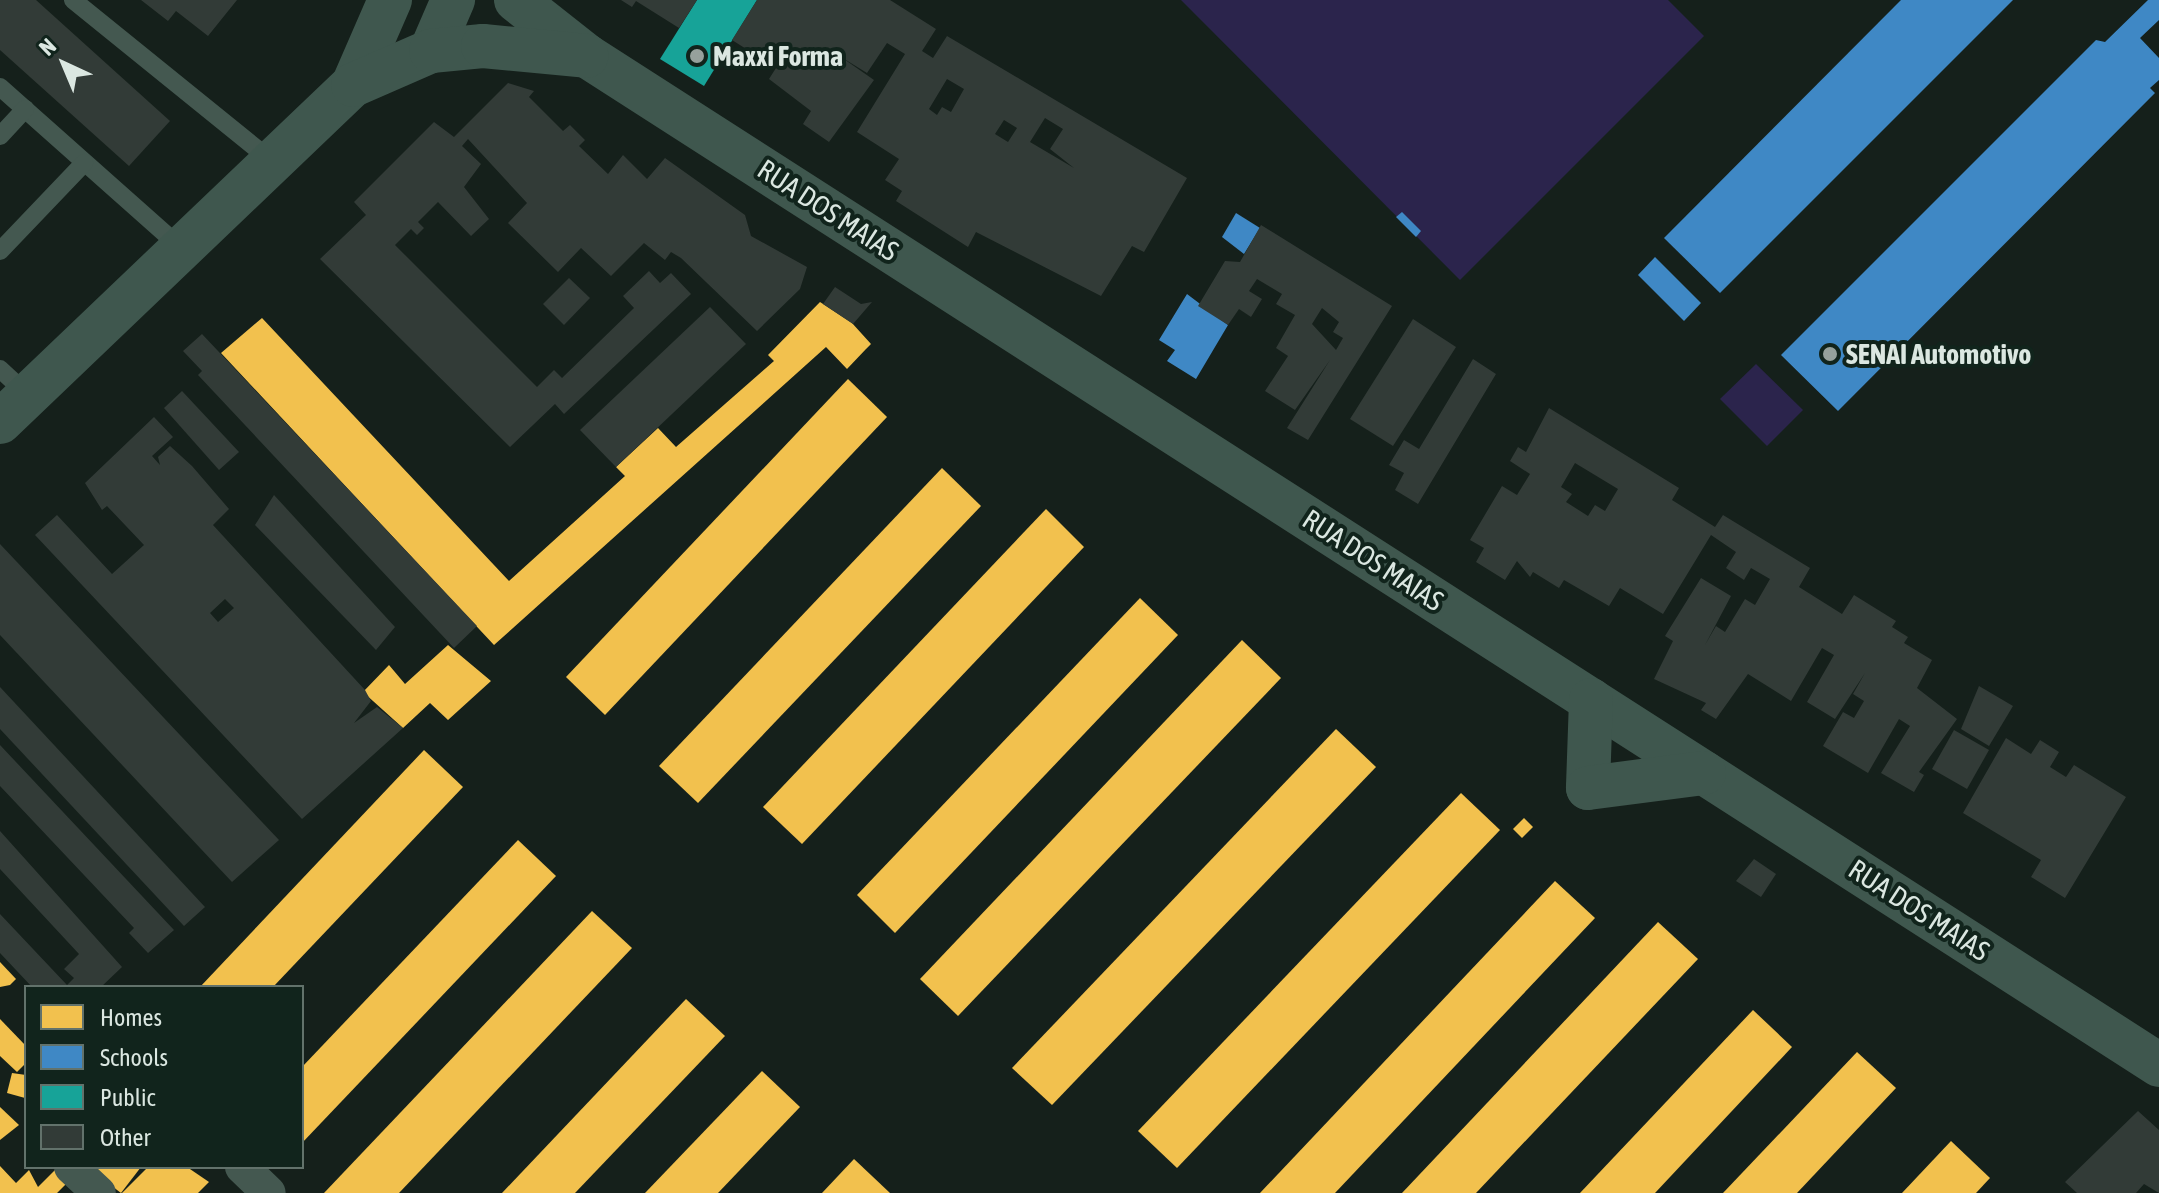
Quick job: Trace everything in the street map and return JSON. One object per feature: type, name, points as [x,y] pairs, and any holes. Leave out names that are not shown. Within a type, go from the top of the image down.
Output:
[{"type":"main road","points":[[431,51],[453,0]]},
{"type":"main road","name":"RUA DOS MAIAS","points":[[516,0],[587,56],[2159,1065]]},
{"type":"main road","points":[[9,395],[179,246],[269,159],[353,85],[394,2]]},
{"type":"main road","name":"RUA DOS MAIAS","points":[[353,85],[431,51],[483,46],[587,56]]},
{"type":"main road","points":[[1591,700],[1588,788],[1704,773]]},
{"type":"street","points":[[73,1169],[99,1193]]},
{"type":"street","points":[[244,1169],[269,1193]]},
{"type":"lane","points":[[73,0],[269,159]]},
{"type":"lane","points":[[0,87],[179,246]]},
{"type":"lane","points":[[0,136],[25,109]]},
{"type":"lane","points":[[0,251],[84,163]]},
{"type":"shaded area","points":[[1181,0],[1668,0],[1704,36],[1460,280]]},
{"type":"shaded area","points":[[1756,364],[1803,410],[1767,446],[1720,399]]},
{"type":"building: Homes","points":[[820,302],[852,323],[871,344],[847,369],[826,347],[494,645],[221,353],[262,318],[509,581],[625,476],[616,467],[658,428],[676,447],[774,361],[768,355]]},
{"type":"building: Homes","points":[[848,379],[887,417],[605,715],[566,677]]},
{"type":"building: Homes","points":[[942,468],[981,506],[698,803],[659,766]]},
{"type":"building: Homes","points":[[1046,509],[1084,547],[802,844],[763,807]]},
{"type":"building: Homes","points":[[1140,598],[1178,635],[895,933],[857,895]]},
{"type":"building: Homes","points":[[1242,640],[1281,678],[958,1016],[920,979]]},
{"type":"building: Homes","points":[[448,645],[491,681],[448,720],[430,703],[403,728],[363,692],[389,665],[405,684]]},
{"type":"building: Homes","points":[[1336,729],[1376,767],[1052,1105],[1012,1068]]},
{"type":"building: Homes","points":[[424,750],[463,787],[275,985],[202,985]]},
{"type":"building: Homes","points":[[1461,793],[1500,830],[1177,1168],[1138,1131]]},
{"type":"building: Homes","points":[[1524,818],[1533,827],[1522,838],[1513,829]]},
{"type":"building: Homes","points":[[518,840],[556,876],[304,1141],[304,1065]]},
{"type":"building: Homes","points":[[1555,881],[1595,918],[1335,1193],[1260,1193]]},
{"type":"building: Homes","points":[[592,911],[632,948],[399,1193],[324,1193]]},
{"type":"building: Homes","points":[[1658,922],[1698,959],[1476,1193],[1402,1193]]},
{"type":"building: Homes","points":[[0,962],[16,979],[10,985],[0,987]]},
{"type":"building: Homes","points":[[686,999],[725,1036],[575,1193],[502,1193]]},
{"type":"building: Homes","points":[[1753,1010],[1792,1047],[1655,1193],[1580,1193]]},
{"type":"building: Homes","points":[[0,1019],[24,1044],[24,1065],[17,1072],[0,1056]]},
{"type":"building: Homes","points":[[1857,1052],[1896,1088],[1797,1193],[1723,1193]]},
{"type":"building: Homes","points":[[762,1071],[800,1107],[718,1193],[645,1193]]},
{"type":"building: Homes","points":[[12,1073],[24,1075],[24,1098],[7,1093]]},
{"type":"building: Homes","points":[[0,1107],[19,1125],[0,1140]]},
{"type":"building: Homes","points":[[1951,1141],[1990,1178],[1976,1193],[1902,1193]]},
{"type":"building: Homes","points":[[854,1159],[890,1193],[822,1193]]},
{"type":"building: Homes","points":[[0,1166],[16,1183],[29,1170],[38,1187],[55,1170],[68,1182],[57,1193],[0,1193]]},
{"type":"building: Homes","points":[[90,1169],[139,1169],[121,1193]]},
{"type":"building: Homes","points":[[146,1169],[190,1169],[209,1182],[198,1193],[122,1193]]},
{"type":"building: Schools","points":[[1901,0],[2013,0],[1720,293],[1664,238]]},
{"type":"building: Schools","points":[[2148,0],[2159,0],[2159,20],[2140,38],[2159,58],[2159,80],[2150,88],[2155,93],[1838,411],[1781,355],[2096,40],[2105,42]]},
{"type":"building: Schools","points":[[1402,212],[1421,231],[1416,237],[1396,217]]},
{"type":"building: Schools","points":[[1236,213],[1260,228],[1244,254],[1222,237]]},
{"type":"building: Schools","points":[[1655,257],[1701,303],[1684,321],[1638,275]]},
{"type":"building: Schools","points":[[1187,294],[1228,325],[1196,379],[1167,361],[1175,350],[1159,340]]},
{"type":"building: Public","points":[[697,0],[757,0],[704,86],[660,59]]},
{"type":"building: Other","points":[[0,0],[36,0],[170,121],[129,166],[0,50]]},
{"type":"building: Other","points":[[141,0],[237,0],[208,36],[176,11],[168,21]]},
{"type":"building: Other","points":[[621,0],[697,0],[679,28],[636,1],[632,7]]},
{"type":"building: Other","points":[[757,0],[890,0],[936,29],[922,51],[933,58],[947,36],[1187,178],[1144,252],[1132,246],[1101,296],[976,232],[968,247],[896,201],[902,191],[885,180],[899,159],[857,132],[905,54],[887,43],[867,73],[841,57],[874,80],[829,142],[803,124],[811,111],[769,79],[776,68],[732,40]],"holes":[[[947,79],[964,89],[951,112],[942,107],[937,115],[929,109]],[[1045,118],[1063,129],[1050,149],[1074,168],[1030,142]],[[1004,120],[1017,128],[1008,142],[995,134]]]},
{"type":"building: Other","points":[[508,83],[534,91],[529,97],[563,131],[570,125],[585,140],[579,146],[608,174],[623,155],[647,179],[665,158],[745,215],[751,236],[807,267],[800,289],[757,331],[681,258],[671,252],[665,260],[644,243],[611,276],[581,248],[558,272],[508,223],[527,203],[468,139],[462,146],[481,164],[464,187],[489,219],[471,236],[438,202],[418,222],[424,228],[417,235],[411,229],[395,245],[537,387],[554,370],[562,378],[634,308],[623,296],[649,271],[660,283],[671,273],[691,294],[564,414],[555,404],[510,447],[320,259],[366,215],[354,202],[434,122],[454,137]]},
{"type":"building: Other","points":[[1261,225],[1392,306],[1308,440],[1287,428],[1330,360],[1295,410],[1265,391],[1288,356],[1276,348],[1295,315],[1276,304],[1282,294],[1257,279],[1249,291],[1262,299],[1251,317],[1239,309],[1228,325],[1198,306],[1225,261],[1240,262]],"holes":[[[1322,308],[1339,322],[1333,332],[1343,338],[1336,350],[1312,324]]]},
{"type":"building: Other","points":[[569,278],[590,298],[564,325],[543,304]]},
{"type":"building: Other","points":[[835,287],[861,304],[872,302],[853,324],[823,304]]},
{"type":"building: Other","points":[[710,307],[746,344],[616,467],[580,430]]},
{"type":"building: Other","points":[[1413,319],[1456,347],[1393,446],[1350,419]]},
{"type":"building: Other","points":[[202,334],[477,626],[454,648],[198,375],[202,371],[183,351]]},
{"type":"building: Other","points":[[1473,359],[1496,374],[1418,504],[1395,490],[1404,473],[1389,465],[1404,440],[1419,449]]},
{"type":"building: Other","points":[[182,391],[239,452],[219,470],[164,408]]},
{"type":"building: Other","points":[[1549,408],[1679,488],[1672,500],[1715,527],[1723,515],[1810,568],[1799,587],[1842,614],[1854,595],[1896,621],[1892,627],[1908,637],[1904,643],[1932,660],[1917,688],[1957,719],[1919,772],[1924,775],[1914,792],[1881,773],[1910,726],[1899,719],[1868,773],[1823,746],[1843,712],[1854,718],[1864,701],[1853,694],[1865,673],[1835,719],[1807,702],[1834,655],[1822,648],[1791,701],[1748,674],[1716,719],[1701,710],[1706,703],[1654,679],[1673,641],[1665,636],[1701,578],[1731,596],[1705,645],[1716,626],[1725,632],[1745,599],[1755,605],[1770,579],[1751,568],[1744,580],[1726,568],[1736,552],[1711,535],[1663,614],[1620,588],[1609,606],[1564,580],[1559,588],[1533,572],[1530,577],[1517,561],[1505,580],[1476,562],[1484,548],[1470,540],[1502,486],[1517,495],[1530,474],[1510,461],[1518,447],[1526,452]],"holes":[[[1575,463],[1618,489],[1605,511],[1595,505],[1588,516],[1566,502],[1572,494],[1561,487]]]},
{"type":"building: Other","points":[[154,417],[173,437],[152,456],[160,465],[158,457],[170,446],[192,466],[229,509],[213,525],[365,690],[371,701],[354,723],[377,707],[403,728],[302,819],[35,535],[57,515],[112,574],[144,545],[107,506],[102,510],[85,483]],"holes":[[[225,599],[234,608],[218,622],[210,613]]]},
{"type":"building: Other","points":[[274,495],[395,627],[376,650],[255,525]]},
{"type":"building: Other","points":[[0,544],[279,840],[232,882],[0,635]]},
{"type":"building: Other","points":[[1979,686],[2013,706],[1989,746],[1961,729]]},
{"type":"building: Other","points":[[0,687],[205,907],[184,926],[0,729]]},
{"type":"building: Other","points":[[1954,730],[1989,750],[1967,789],[1932,769]]},
{"type":"building: Other","points":[[2006,738],[2031,754],[2040,740],[2059,752],[2050,767],[2066,777],[2074,765],[2126,797],[2065,898],[2031,877],[2041,860],[1963,813]]},
{"type":"building: Other","points":[[0,745],[174,930],[148,953],[129,933],[134,928],[0,786]]},
{"type":"building: Other","points":[[0,831],[122,967],[103,985],[67,985],[74,978],[64,969],[79,954],[0,869]]},
{"type":"building: Other","points":[[1754,859],[1776,874],[1761,897],[1736,881]]},
{"type":"building: Other","points":[[0,914],[67,985],[30,985],[0,953]]},
{"type":"building: Other","points":[[2138,1111],[2159,1130],[2159,1193],[2144,1184],[2136,1193],[2077,1193],[2065,1182]]},
{"type":"place","name":"Maxxi Forma","points":[[697,56]]},
{"type":"place","name":"SENAI Automotivo","points":[[1830,354]]}]
